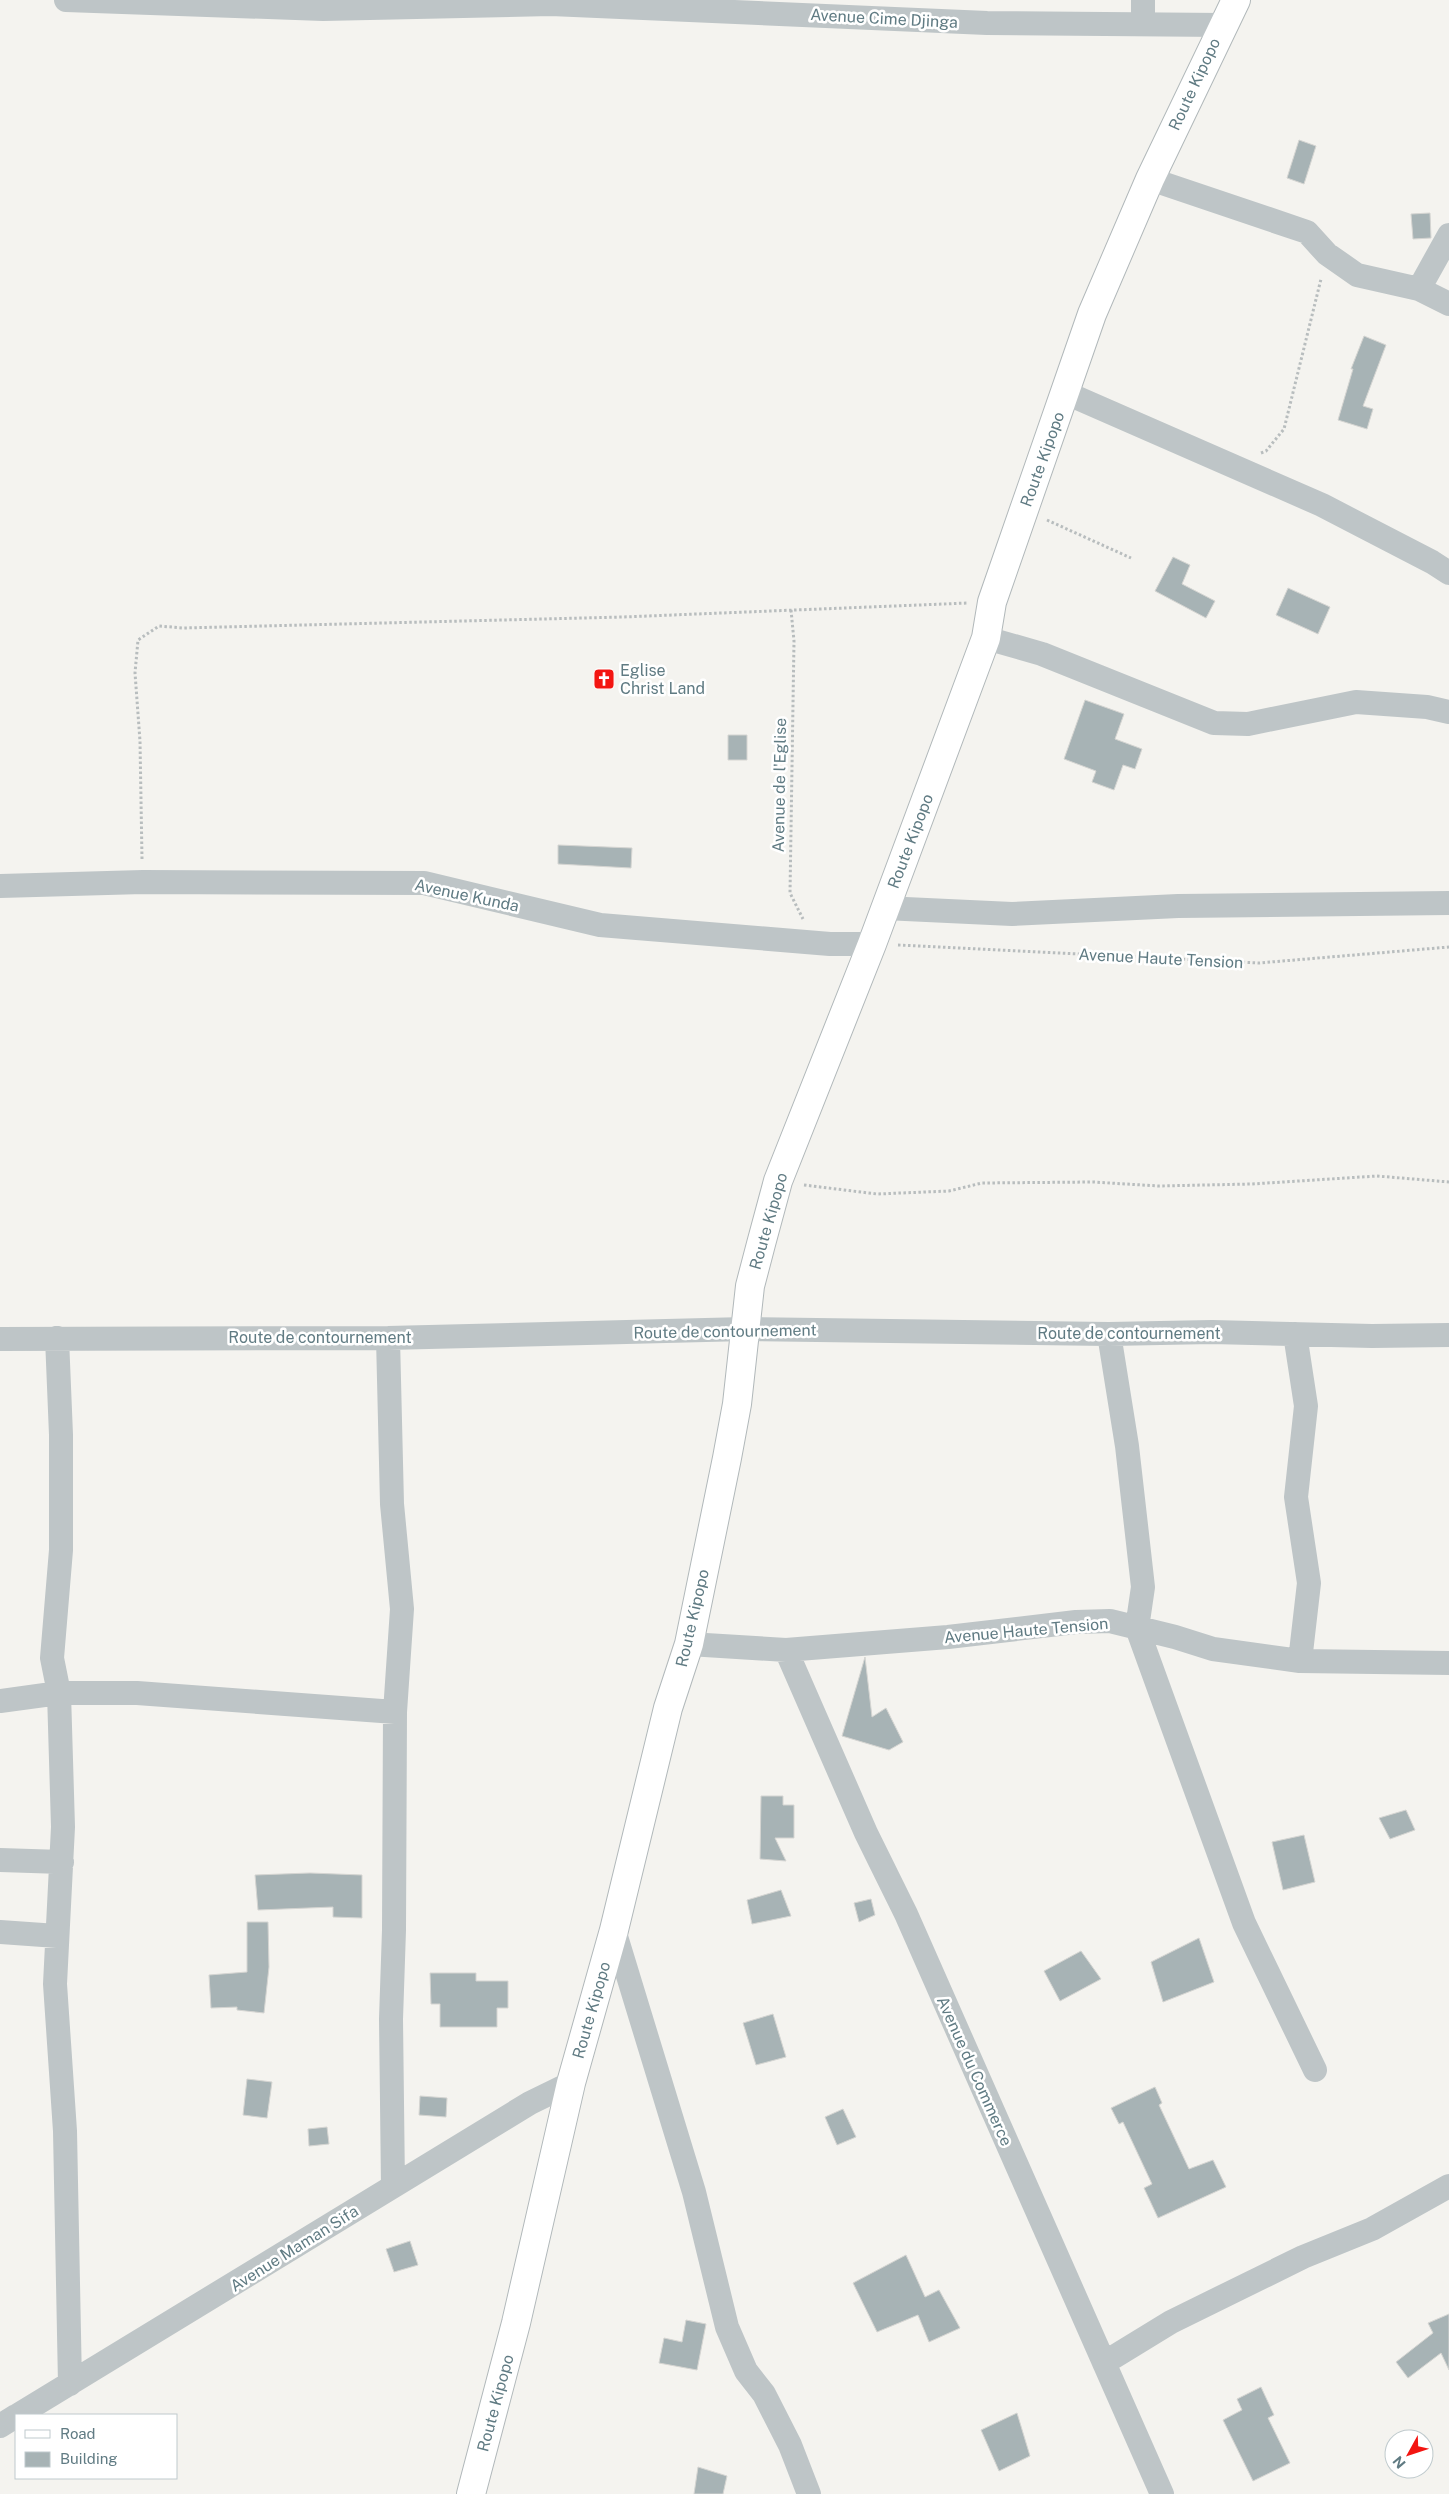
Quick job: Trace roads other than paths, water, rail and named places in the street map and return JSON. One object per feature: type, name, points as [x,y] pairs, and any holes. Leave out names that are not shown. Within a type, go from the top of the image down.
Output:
[{"type":"main road","name":"Route Kipopo","points":[[471,2494],[516,2323],[571,2083],[614,1930],[668,1708],[689,1644],[727,1458],[736,1404],[750,1286],[778,1182],[872,944],[986,638],[992,602],[1092,314],[1150,178],[1236,0]]},
{"type":"street","name":"Avenue Cime Djinga","points":[[66,0],[152,1],[323,8],[551,4],[790,7],[987,23],[1143,11],[1223,25]]},
{"type":"street","points":[[1150,178],[1307,232],[1327,254],[1357,274],[1419,289],[1449,304]]},
{"type":"street","points":[[1419,289],[1449,235]]},
{"type":"street","points":[[1066,393],[1322,505],[1449,573]]},
{"type":"street","points":[[986,638],[1042,654],[1214,723],[1248,724],[1356,702],[1428,707],[1449,712]]},
{"type":"street","name":"Avenue Kunda","points":[[0,886],[143,882],[424,883],[600,925],[830,944],[872,944]]},
{"type":"street","points":[[884,908],[1012,914],[1178,906],[1449,903]]},
{"type":"street","name":"Route de contournement","points":[[0,1339],[388,1338],[744,1328],[1109,1334],[1212,1332],[1372,1336],[1449,1335]]},
{"type":"street","points":[[1109,1334],[1127,1446],[1142,1587],[1137,1628],[1244,1923],[1315,2070]]},
{"type":"street","points":[[1295,1334],[1306,1406],[1296,1497],[1309,1583],[1300,1661]]},
{"type":"street","points":[[57,1338],[61,1435],[61,1559],[52,1658],[60,1693],[63,1827],[57,1936],[56,2006],[65,2131],[70,2384]]},
{"type":"street","points":[[388,1338],[392,1504],[402,1609],[395,1712],[394,1930],[391,2019],[393,2186]]},
{"type":"street","name":"Avenue Haute Tension","points":[[689,1644],[786,1650],[1110,1621],[1220,1650],[1300,1661],[1449,1663]]},
{"type":"street","name":"Avenue du Commerce","points":[[786,1650],[866,1834],[906,1914],[1162,2494]]},
{"type":"street","points":[[0,1701],[60,1693],[137,1693],[395,1712]]},
{"type":"street","points":[[0,1860],[62,1862]]},
{"type":"street","points":[[614,1930],[694,2192],[727,2327],[746,2371],[764,2394],[790,2445],[809,2494]]},
{"type":"street","points":[[0,1932],[57,1936]]},
{"type":"street","name":"Avenue Maman Sifa","points":[[20,2414],[530,2103],[571,2083]]},
{"type":"street","points":[[1104,2363],[1171,2322],[1303,2257],[1372,2229],[1449,2186]]},
{"type":"street","name":"Avenue Maman Sifa","points":[[0,2426],[15,2417]]},
{"type":"place","name":"Eglise Christ Land","points":[[604,679]]}]
